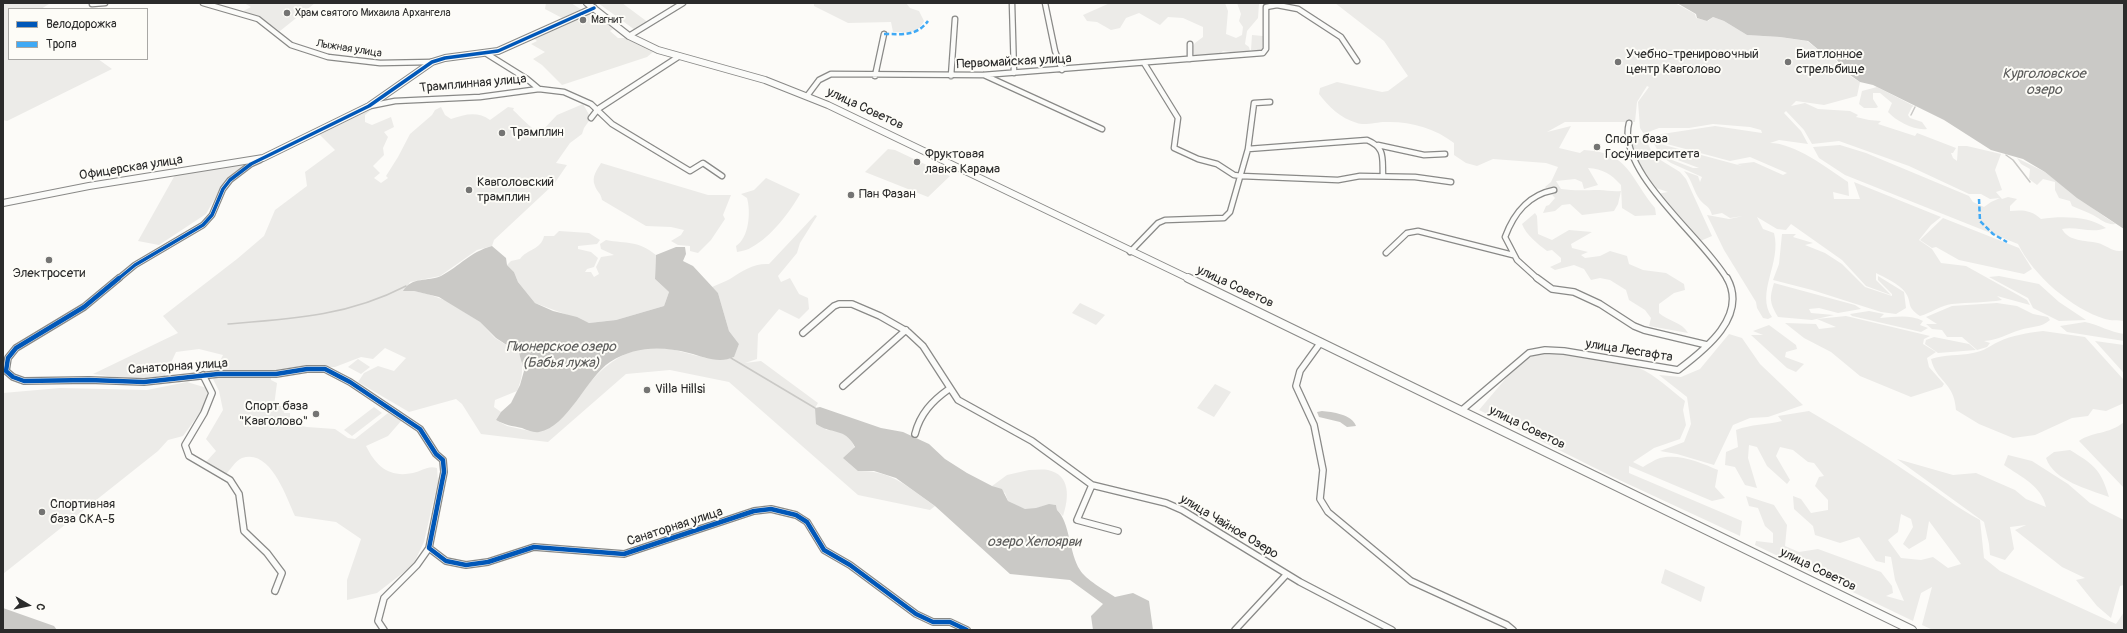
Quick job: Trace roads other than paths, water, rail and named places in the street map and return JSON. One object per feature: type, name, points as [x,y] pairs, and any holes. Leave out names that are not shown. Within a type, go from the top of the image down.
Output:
[{"type":"main road","name":"улица Советов","points":[[587,3],[629,36],[658,50],[678,58],[749,75],[807,96],[1462,410],[1912,630]]},
{"type":"main road","name":"Санаторная улица","points":[[263,158],[369,106],[432,62],[445,58],[487,54],[518,44],[594,8]]},
{"type":"main road","name":"Офицерская улица","points":[[3,204],[88,186],[263,158]]},
{"type":"street","points":[[92,4],[105,3]]},
{"type":"street","name":"Лыжная улица","points":[[203,3],[266,23],[286,42],[307,51],[334,58],[394,64],[432,62]]},
{"type":"street","points":[[629,36],[683,3]]},
{"type":"street","points":[[1012,3],[1014,73]]},
{"type":"street","points":[[1045,3],[1055,51],[1062,70]]},
{"type":"street","name":"Первомайская улица","points":[[807,96],[824,76],[832,74],[875,76],[983,75],[1062,70],[1263,53],[1266,49],[1266,7],[1277,5],[1298,9],[1341,37],[1357,61]]},
{"type":"street","points":[[951,76],[955,19]]},
{"type":"street","points":[[875,76],[884,34]]},
{"type":"street","points":[[1190,44],[1190,59]]},
{"type":"street","name":"Трамплинная улица","points":[[487,54],[497,62],[526,78],[539,89]]},
{"type":"street","points":[[591,118],[598,109],[678,58]]},
{"type":"street","points":[[1144,63],[1178,118],[1174,148],[1198,159],[1218,164],[1234,175],[1338,180],[1360,176],[1383,176],[1426,178],[1451,182]]},
{"type":"street","points":[[983,75],[1102,129]]},
{"type":"street","points":[[539,89],[551,89],[581,98],[598,109],[612,124],[690,171],[704,163],[722,176]]},
{"type":"street","name":"Трамплинная улица","points":[[369,106],[395,101],[480,97],[539,89]]},
{"type":"street","points":[[1130,252],[1158,223],[1165,220],[1224,218],[1230,212],[1248,149],[1254,103],[1270,102]]},
{"type":"street","name":"улица Лесгафта","points":[[1462,410],[1529,353],[1545,350],[1564,351],[1678,370],[1697,356],[1718,332],[1731,313],[1734,298],[1727,278],[1704,248],[1654,192],[1630,150],[1625,134],[1628,123]]},
{"type":"street","points":[[1248,149],[1367,140],[1378,145],[1424,155],[1445,154]]},
{"type":"street","points":[[1378,145],[1382,153],[1383,176]]},
{"type":"street","name":"Санаторная улица","points":[[263,158],[251,164],[230,180],[223,189],[212,215],[203,225],[135,265],[84,308],[16,348],[8,354],[5,363],[6,371],[13,377],[24,381],[41,382],[89,380],[144,382],[203,375],[276,374],[307,369],[325,369],[350,382],[420,429],[436,454],[444,460],[444,472],[429,548],[446,561],[466,565],[488,562],[534,547],[557,550],[624,554],[754,511],[771,509],[796,515],[807,522],[824,550],[850,565],[916,614],[933,622],[950,622],[967,630]]},
{"type":"street","points":[[1554,190],[1542,192],[1532,197],[1524,204],[1509,224],[1505,237],[1514,254],[1533,275],[1552,289],[1574,292],[1600,304],[1634,326],[1644,330],[1707,345]]},
{"type":"street","points":[[1386,253],[1399,243],[1403,236],[1412,231],[1432,233],[1514,254]]},
{"type":"street","points":[[803,333],[834,306],[844,303],[853,304],[896,322],[915,337],[932,356],[949,389],[935,399],[924,411],[917,424],[915,434]]},
{"type":"street","points":[[843,386],[906,330]]},
{"type":"street","points":[[1321,342],[1300,371],[1296,386],[1314,425],[1323,470],[1320,499],[1328,512],[1411,582],[1500,622],[1513,630]]},
{"type":"street","points":[[203,375],[212,393],[209,408],[195,427],[185,445],[189,456],[230,480],[239,494],[244,531],[268,553],[282,573],[276,591]]},
{"type":"street","name":"улица Чайное Озеро","points":[[949,389],[958,400],[1032,441],[1092,485],[1166,503],[1177,508],[1206,524],[1286,575],[1392,630]]},
{"type":"street","points":[[1092,485],[1077,520],[1118,531]]},
{"type":"street","points":[[384,630],[378,621],[384,598],[417,565],[429,548]]},
{"type":"street","points":[[1235,630],[1286,575]]},
{"type":"water","name":"Курголовское озеро","points":[[1677,3],[2124,3],[2124,229],[2077,198],[2045,172],[2023,159],[1991,150],[1944,120],[1873,85],[1860,82],[1850,75],[1836,59],[1826,56],[1808,41],[1780,37],[1747,35],[1724,21],[1713,17],[1707,21],[1697,18],[1696,14]]},
{"type":"water","name":"Пионерское озеро (Бабья лужа)","points":[[492,246],[506,258],[507,265],[514,272],[518,282],[535,303],[553,311],[577,317],[589,323],[616,320],[664,306],[669,292],[655,279],[656,255],[676,247],[685,247],[686,254],[683,261],[693,266],[718,293],[729,331],[739,344],[734,357],[717,360],[668,349],[639,350],[610,362],[601,369],[568,412],[549,428],[535,432],[499,422],[496,420],[501,412],[511,403],[520,385],[524,371],[519,353],[496,338],[480,322],[439,297],[414,291],[403,291],[407,286],[416,281],[441,276],[471,255]]},
{"type":"water","name":"озеро Хепоярви","points":[[820,407],[881,428],[903,432],[929,444],[945,459],[967,473],[992,486],[1002,489],[1008,501],[1025,509],[1036,508],[1049,504],[1056,505],[1057,510],[1065,522],[1076,563],[1080,570],[1096,585],[1115,597],[1133,593],[1149,601],[1153,630],[1093,630],[1091,616],[1103,604],[1070,580],[1010,574],[935,506],[896,478],[874,471],[858,471],[843,458],[855,447],[851,441],[838,432],[816,424],[815,408]]},
{"type":"water","points":[[1322,411],[1346,416],[1354,422],[1356,426],[1347,427],[1340,422],[1319,417],[1317,412]]},
{"type":"water","points":[[3,608],[54,626],[57,630],[3,630]]},
{"type":"waterway","points":[[1911,115],[1915,107]]},
{"type":"waterway","points":[[2006,155],[2013,160],[2030,182]]},
{"type":"waterway","points":[[228,324],[297,318],[341,310],[363,304],[406,286]]},
{"type":"waterway","points":[[731,358],[815,408]]},
{"type":"place","name":"Храм святого Михаила Архангела","points":[[287,13]]},
{"type":"place","name":"Магнит","points":[[583,20]]},
{"type":"place","name":"Учебно-тренировочный центр Кавголово","points":[[1618,62]]},
{"type":"place","name":"Биатлонное стрельбище","points":[[1788,62]]},
{"type":"place","name":"Трамплин","points":[[502,133]]},
{"type":"place","name":"Спорт база Госуниверситета","points":[[1597,147]]},
{"type":"place","name":"Фруктовая лавка Карама","points":[[917,162]]},
{"type":"place","name":"Кавголовский трамплин","points":[[469,190]]},
{"type":"place","name":"Пан Фазан","points":[[851,195]]},
{"type":"place","name":"Электросети","points":[[49,260]]},
{"type":"place","name":"Villa Hillsi","points":[[647,390]]},
{"type":"place","name":"Спорт база \"Кавголово\"","points":[[316,414]]},
{"type":"place","name":"Спортивная база СКА-5","points":[[42,512]]}]
